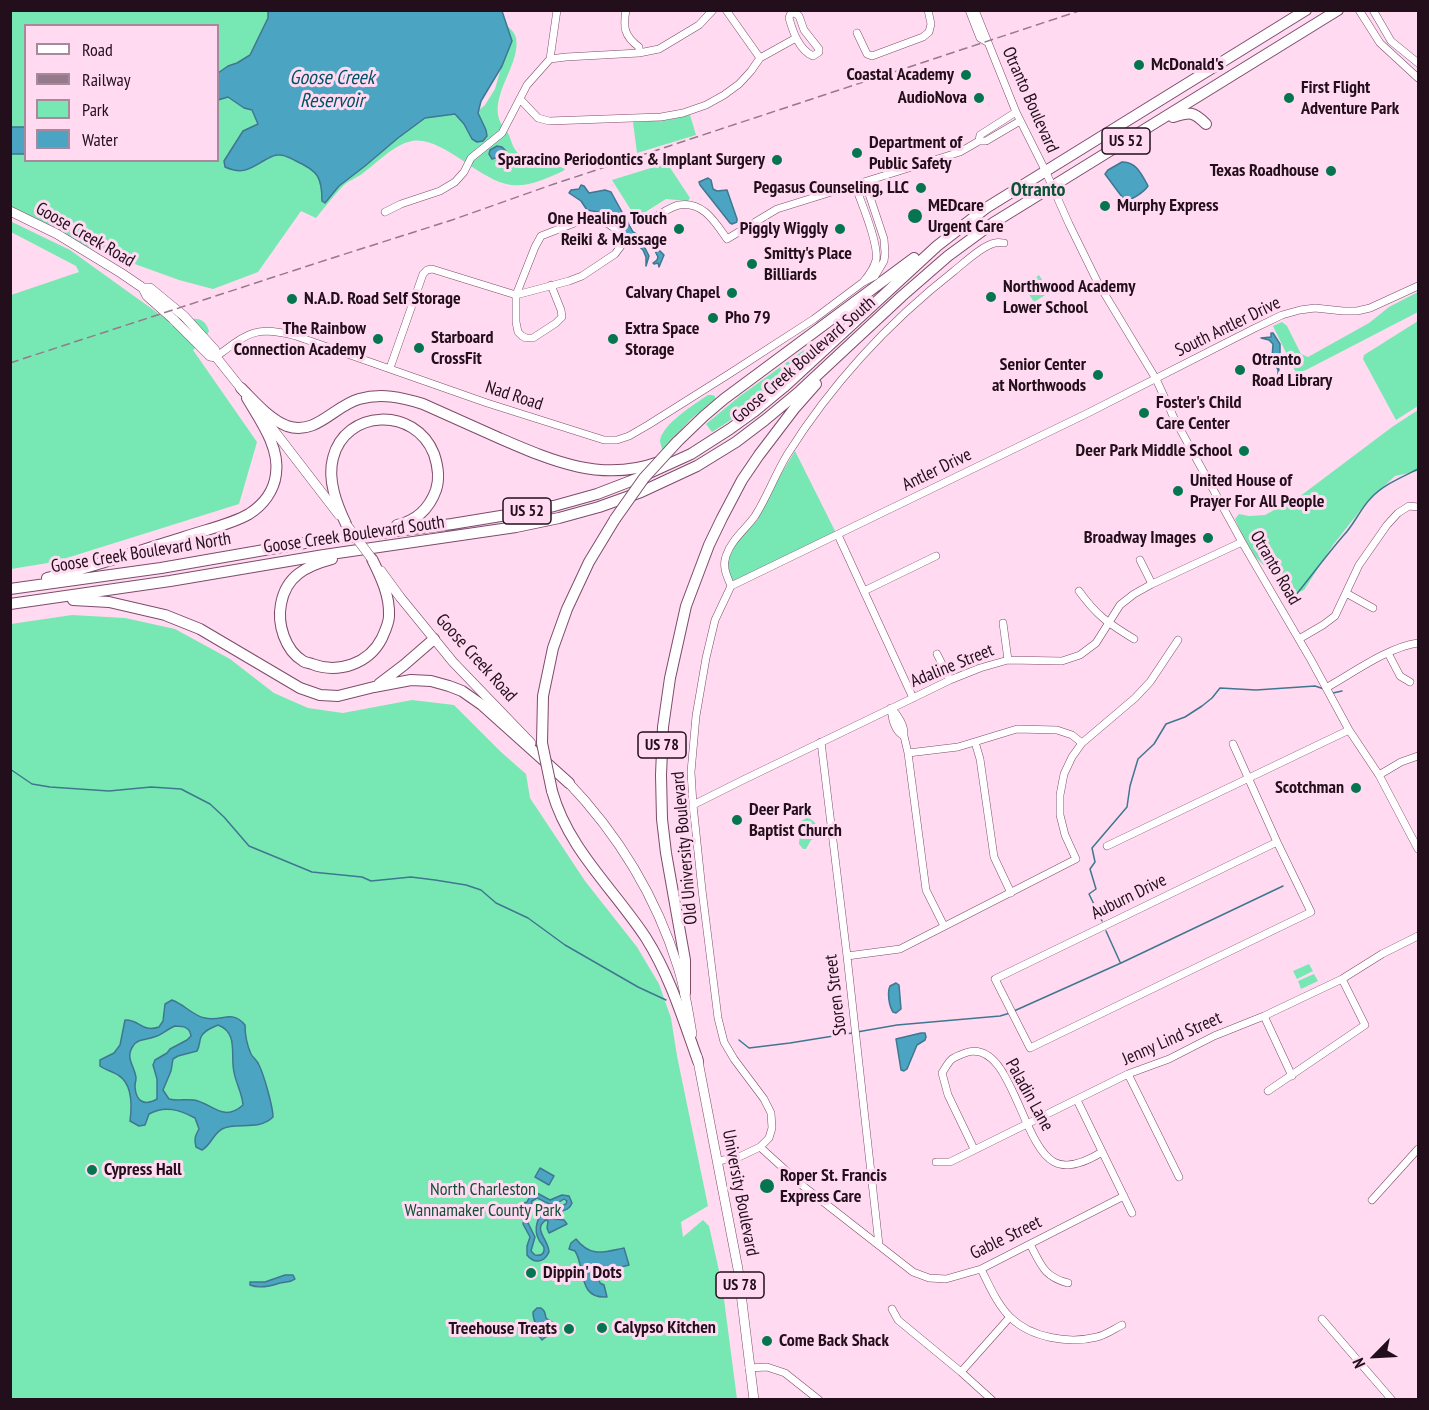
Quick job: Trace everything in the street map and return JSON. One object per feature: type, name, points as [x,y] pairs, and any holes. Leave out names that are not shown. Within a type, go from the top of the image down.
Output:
[{"type":"highway","name":"Goose Creek Boulevard North","points":[[10,588],[161,568],[316,541],[513,514],[597,494],[636,479],[691,454],[750,414],[784,387],[937,246],[986,208],[1306,10]]},
{"type":"highway","name":"Goose Creek Boulevard South","points":[[10,605],[516,527],[599,507],[641,492],[697,466],[743,436],[793,397],[948,256],[993,224],[1338,10]]},
{"type":"highway","points":[[1158,121],[1191,113],[1206,124]]},
{"type":"highway","name":"US 78","points":[[698,1061],[668,978],[657,956],[629,914],[586,860],[556,804],[542,743],[543,696],[553,648],[567,609],[589,562],[615,519],[644,478],[677,442],[711,411],[762,371],[928,248],[957,230]]},
{"type":"highway","name":"US 78","points":[[685,993],[685,960],[662,819],[661,775],[663,727],[670,678],[686,606],[709,545],[742,480],[794,409],[864,331]]},
{"type":"highway","points":[[241,388],[271,416],[288,426],[301,428],[312,426],[357,399],[384,395],[404,398],[423,404],[532,453],[570,466],[602,471],[633,469],[667,459],[750,414]]},
{"type":"highway","points":[[10,588],[68,573],[238,519],[261,506],[273,487],[276,458],[262,425],[241,388]]},
{"type":"highway","points":[[316,541],[409,522],[424,511],[432,500],[438,484],[438,466],[431,447],[421,432],[407,424],[376,419],[348,432],[338,443],[331,470],[333,487],[346,525]]},
{"type":"highway","points":[[372,559],[380,576],[388,604],[389,618],[378,645],[354,665],[337,668],[320,667],[303,661],[284,638],[280,624],[282,597],[289,585],[308,567],[339,557],[391,546]]},
{"type":"highway","points":[[10,605],[73,600],[109,602],[165,615],[200,629],[300,688],[320,695],[338,696],[411,680],[431,681],[449,686],[482,705],[569,783]]},
{"type":"highway","points":[[374,687],[434,639]]},
{"type":"main road","name":"Goose Creek Road","points":[[10,211],[57,234],[143,288],[150,288],[184,316],[215,350],[216,357],[434,639],[598,815],[627,856],[656,909],[685,993]]},
{"type":"main road","name":"University Boulevard","points":[[685,993],[739,1277],[754,1400]]},
{"type":"street","points":[[385,212],[440,191],[455,182],[471,158],[502,133],[527,85],[550,59],[557,10]]},
{"type":"street","points":[[626,10],[625,30],[629,39],[639,47],[639,53]]},
{"type":"street","points":[[550,59],[639,53],[660,49],[699,25],[713,10]]},
{"type":"street","points":[[726,10],[760,58]]},
{"type":"street","name":"Otranto Boulevard","points":[[969,10],[980,38],[987,42]]},
{"type":"street","name":"Otranto Boulevard","points":[[975,10],[1016,112],[1046,170]]},
{"type":"street","points":[[1359,10],[1380,43],[1419,78]]},
{"type":"street","points":[[1373,10],[1391,41],[1419,63]]},
{"type":"street","points":[[857,33],[867,54],[872,56],[923,37],[929,32],[931,11]]},
{"type":"street","points":[[793,12],[799,16],[804,30],[818,47],[819,52],[813,56],[810,55],[796,38],[789,18],[793,12]]},
{"type":"street","points":[[520,99],[538,118],[549,121],[661,117],[684,113],[724,95],[739,84],[760,58],[796,38]]},
{"type":"street","points":[[979,141],[980,135],[1016,112]]},
{"type":"street","points":[[653,218],[677,205],[697,207],[707,212],[727,239],[777,209],[955,153],[979,141],[986,141],[1020,121]]},
{"type":"street","name":"Otranto Road","points":[[1046,170],[1098,283],[1156,379],[1174,418],[1242,542],[1349,730],[1379,775],[1419,849]]},
{"type":"street","name":"Nad Road","points":[[216,357],[241,338],[256,332],[275,330],[604,440],[617,440],[629,436],[729,374],[875,276],[884,261],[884,239],[865,182]]},
{"type":"street","points":[[855,185],[877,257],[874,266],[862,283]]},
{"type":"street","points":[[390,368],[423,274],[427,270],[432,269],[516,295],[551,285],[569,281],[600,265],[615,254],[621,246],[621,236],[604,221],[590,217],[541,236],[516,295],[516,322],[518,332],[522,336],[533,338],[562,317],[551,285]]},
{"type":"street","points":[[731,586],[725,571],[725,558],[730,546],[755,515],[786,457],[838,385],[893,325],[945,278],[979,250],[995,243],[1004,243]]},
{"type":"street","name":"South Antler Drive","points":[[1156,379],[1284,315],[1315,308],[1361,310],[1419,286]]},
{"type":"street","name":"Antler Drive","points":[[731,586],[1156,379]]},
{"type":"street","points":[[1299,639],[1323,626],[1335,616],[1359,565],[1398,513],[1409,506],[1419,507]]},
{"type":"street","points":[[837,535],[913,698]]},
{"type":"street","name":"Adaline Street","points":[[693,806],[891,708],[980,668],[1008,660],[1062,661],[1080,655],[1096,643],[1120,605],[1134,594],[1242,542]]},
{"type":"street","points":[[864,591],[936,556]]},
{"type":"street","points":[[1140,560],[1152,584]]},
{"type":"street","name":"Old University Boulevard","points":[[731,586],[715,620],[706,658],[696,716],[691,772],[718,1018],[724,1042],[764,1099],[771,1113],[772,1128],[769,1138],[759,1147]]},
{"type":"street","points":[[1079,591],[1092,609],[1108,623],[1134,639]]},
{"type":"street","points":[[1346,593],[1373,608]]},
{"type":"street","points":[[1003,623],[1008,660]]},
{"type":"street","points":[[847,957],[900,949],[1076,859],[1065,835],[1060,815],[1060,795],[1064,774],[1082,743],[1135,698],[1150,682],[1178,640]]},
{"type":"street","points":[[1326,688],[1388,653],[1406,645],[1419,643]]},
{"type":"street","points":[[1388,653],[1400,676],[1410,682]]},
{"type":"street","points":[[937,654],[950,680]]},
{"type":"street","points":[[891,708],[904,731],[926,891],[944,926]]},
{"type":"street","points":[[908,753],[958,747],[1017,729],[1057,730],[1072,735],[1082,743]]},
{"type":"street","points":[[1107,846],[1349,730]]},
{"type":"street","name":"Storen Street","points":[[821,742],[879,1245]]},
{"type":"street","points":[[975,742],[980,759],[993,857],[1011,893]]},
{"type":"street","points":[[1233,744],[1277,842]]},
{"type":"street","points":[[1379,775],[1401,762],[1419,756]]},
{"type":"street","name":"Auburn Drive","points":[[1277,842],[1311,912],[1030,1048],[995,979],[1277,842]]},
{"type":"street","name":"Jenny Lind Street","points":[[936,1162],[950,1162],[1128,1074],[1169,1059],[1214,1036],[1264,1016],[1342,979],[1382,954],[1419,936]]},
{"type":"street","points":[[1268,1091],[1365,1025],[1342,979]]},
{"type":"street","points":[[1264,1016],[1292,1076]]},
{"type":"street","name":"Paladin Lane","points":[[974,1149],[948,1095],[942,1074],[952,1058],[972,1050],[986,1054],[1001,1068],[1027,1124],[1045,1154],[1055,1163],[1072,1165],[1087,1161],[1102,1152]]},
{"type":"street","points":[[1128,1074],[1179,1176]]},
{"type":"street","points":[[1077,1100],[1132,1213]]},
{"type":"street","points":[[718,1161],[739,1157],[759,1147]]},
{"type":"street","name":"Gable Street","points":[[759,1147],[803,1186],[913,1272],[929,1278],[946,1279],[981,1269],[1124,1196]]},
{"type":"street","points":[[1372,1200],[1419,1149]]},
{"type":"street","points":[[1030,1245],[1047,1274],[1055,1280],[1068,1283]]},
{"type":"street","points":[[981,1269],[995,1296],[1011,1317],[1025,1327],[1043,1335],[1075,1340],[1099,1336],[1122,1325]]},
{"type":"street","points":[[892,1309],[898,1320],[992,1400]]},
{"type":"street","points":[[961,1372],[1011,1317]]},
{"type":"street","points":[[1322,1319],[1392,1400]]},
{"type":"street","points":[[749,1368],[767,1367],[785,1372],[819,1400]]},
{"type":"green space","points":[[484,10],[420,116],[471,113],[485,105],[495,89],[503,61],[501,21],[514,33],[516,48],[499,99],[499,119],[514,148],[521,156],[565,169],[532,183],[511,185],[486,176],[436,145],[424,141],[405,143],[345,184],[316,218],[301,211],[258,272],[213,289],[179,280],[77,243],[11,211],[10,154],[24,154],[24,162],[219,162],[219,100],[228,96],[244,108]]},
{"type":"green space","points":[[11,11],[268,11],[268,18],[250,55],[219,72],[219,24],[24,24],[24,127],[11,127]]},
{"type":"green space","points":[[690,115],[696,135],[637,153],[633,122],[668,120]]},
{"type":"green space","points":[[667,163],[690,198],[688,201],[666,199],[636,218],[612,180]]},
{"type":"green space","points":[[10,221],[70,250],[166,319],[172,326],[193,319],[203,321],[209,331],[193,350],[257,442],[239,504],[54,562],[11,569],[11,295],[79,272],[76,266],[11,232]]},
{"type":"green space","points":[[1039,275],[1050,292],[1034,302],[1028,293],[1035,278]]},
{"type":"green space","points":[[1418,292],[1418,312],[1296,373],[1273,326],[1282,322],[1287,326],[1301,354],[1308,357],[1369,323],[1389,307]]},
{"type":"green space","points":[[1418,321],[1418,406],[1396,420],[1363,359],[1364,355]]},
{"type":"green space","points":[[804,350],[809,352],[776,386],[712,432],[706,424],[740,396]]},
{"type":"green space","points":[[708,395],[715,396],[715,399],[691,419],[662,450],[660,441],[667,428],[680,415]]},
{"type":"green space","points":[[1418,410],[1418,471],[1395,476],[1366,503],[1333,545],[1304,590],[1294,594],[1286,592],[1272,573],[1253,555],[1235,519],[1239,514],[1265,515],[1303,494]]},
{"type":"green space","points":[[795,451],[836,533],[737,580],[732,580],[728,574],[727,563],[730,552],[758,519],[769,494]]},
{"type":"green space","name":"North Charleston Wannamaker County Park","points":[[72,615],[125,618],[175,629],[230,659],[274,693],[308,708],[343,713],[412,700],[454,705],[526,774],[530,798],[585,881],[637,947],[659,984],[671,1018],[708,1206],[681,1222],[683,1237],[703,1220],[709,1226],[722,1284],[737,1399],[11,1399],[11,624]]},
{"type":"green space","points":[[807,818],[815,823],[818,832],[816,838],[811,840],[806,849],[803,849],[799,844],[801,821]]},
{"type":"green space","points":[[1309,964],[1313,971],[1297,979],[1293,971]]},
{"type":"green space","points":[[1314,974],[1318,981],[1301,989],[1298,981]]},
{"type":"water","name":"Goose Creek Reservoir","points":[[268,11],[502,11],[512,41],[502,66],[481,101],[478,113],[487,136],[483,141],[477,142],[472,139],[464,124],[455,114],[425,118],[339,186],[325,203],[322,201],[320,180],[314,172],[285,156],[273,156],[241,171],[225,167],[224,161],[243,131],[258,124],[252,110],[244,108],[228,97],[219,100],[219,72],[250,55],[268,18]]},
{"type":"water","points":[[11,127],[24,127],[24,154],[11,154]]},
{"type":"water","points":[[497,146],[506,151],[504,155],[492,159],[489,154],[490,150]]},
{"type":"water","points":[[1122,162],[1135,166],[1148,186],[1138,195],[1125,201],[1105,174]]},
{"type":"water","points":[[708,178],[711,180],[713,189],[727,190],[737,222],[730,223],[700,185],[699,182]]},
{"type":"water","points":[[581,185],[589,193],[605,190],[611,192],[633,232],[653,244],[664,255],[659,267],[658,263],[653,263],[658,257],[650,245],[644,246],[649,256],[646,266],[643,250],[626,235],[613,218],[608,214],[587,210],[581,201],[569,193],[571,190],[579,189]]},
{"type":"water","points":[[1271,333],[1280,344],[1278,372],[1272,358],[1273,344],[1261,338],[1271,337]]},
{"type":"water","points":[[896,983],[899,985],[901,1009],[896,1013],[893,1012],[890,1003],[889,989]]},
{"type":"water","points":[[172,1000],[201,1017],[211,1019],[231,1017],[240,1020],[245,1025],[248,1047],[263,1076],[273,1117],[261,1124],[222,1129],[202,1150],[195,1144],[199,1129],[195,1118],[184,1113],[167,1109],[149,1114],[145,1125],[139,1126],[130,1121],[129,1090],[123,1079],[100,1066],[100,1060],[114,1053],[120,1045],[125,1020],[148,1028],[159,1027],[163,1021],[165,1004]],"holes":[[[218,1025],[229,1033],[231,1039],[234,1072],[243,1105],[236,1110],[223,1112],[194,1100],[169,1099],[163,1090],[173,1059],[197,1051],[202,1035]],[[175,1026],[186,1028],[191,1036],[155,1060],[153,1065],[157,1079],[157,1099],[149,1102],[142,1101],[136,1092],[136,1077],[130,1058],[131,1050],[137,1042],[157,1036]]]},
{"type":"water","points":[[925,1033],[925,1040],[917,1045],[907,1069],[901,1070],[896,1039]]},
{"type":"water","points":[[540,1168],[554,1176],[549,1185],[535,1177]]},
{"type":"water","points":[[537,1193],[550,1200],[562,1195],[569,1196],[572,1203],[567,1209],[553,1213],[551,1216],[564,1220],[567,1224],[549,1233],[548,1221],[542,1223],[541,1231],[549,1252],[539,1261],[527,1255],[530,1237],[523,1224],[525,1209],[523,1206],[530,1196]],"holes":[[[537,1198],[552,1204],[564,1199],[567,1201],[566,1204],[547,1210],[538,1219],[536,1232],[544,1247],[544,1252],[535,1255],[531,1251],[535,1237],[528,1223],[532,1201]]]},
{"type":"water","points":[[576,1239],[587,1249],[598,1252],[624,1248],[629,1265],[609,1272],[599,1280],[604,1285],[607,1297],[597,1296],[587,1288],[575,1251],[569,1249],[571,1243]]},
{"type":"water","points":[[285,1275],[293,1275],[295,1279],[265,1287],[250,1285],[250,1282],[265,1282]]},
{"type":"water","points":[[537,1308],[545,1312],[546,1318],[554,1325],[551,1332],[542,1340],[539,1336],[543,1333],[543,1328],[536,1324],[533,1318],[533,1312]]},
{"type":"waterway","points":[[1291,601],[1347,532],[1371,498],[1387,485],[1418,469]]},
{"type":"waterway","points":[[1102,921],[1089,894],[1096,889],[1090,869],[1095,862],[1092,848],[1127,807],[1138,759],[1154,744],[1166,724],[1185,717],[1202,706],[1220,688],[1256,690],[1315,686],[1324,689]]},
{"type":"waterway","points":[[1331,692],[1342,691]]},
{"type":"waterway","points":[[10,769],[32,784],[50,787],[109,791],[151,787],[181,789],[210,804],[249,846],[312,872],[362,877],[371,881],[411,877],[466,885],[481,890],[496,903],[528,918],[565,945],[638,987],[666,1000]]},
{"type":"waterway","points":[[1014,1011],[1283,886]]},
{"type":"waterway","points":[[1106,931],[1120,962]]},
{"type":"waterway","points":[[857,1032],[897,1025],[1000,1016],[1010,1013]]},
{"type":"waterway","points":[[739,1040],[749,1048],[852,1033]]},
{"type":"railway","points":[[10,363],[452,220],[554,184],[1082,10]]},
{"type":"place","name":"McDonald's","points":[[1139,65]]},
{"type":"place","name":"Coastal Academy","points":[[966,75]]},
{"type":"place","name":"AudioNova","points":[[979,98]]},
{"type":"place","name":"First Flight Adventure Park","points":[[1289,98]]},
{"type":"place","name":"Department of Public Safety","points":[[857,153]]},
{"type":"place","name":"Sparacino Periodontics & Implant Surgery","points":[[777,160]]},
{"type":"place","name":"Texas Roadhouse","points":[[1331,171]]},
{"type":"place","name":"Pegasus Counseling, LLC","points":[[921,188]]},
{"type":"place","name":"Murphy Express","points":[[1105,206]]},
{"type":"place","name":"MEDcare Urgent Care","points":[[915,216]]},
{"type":"place","name":"One Healing Touch Reiki & Massage","points":[[679,229]]},
{"type":"place","name":"Piggly Wiggly","points":[[840,229]]},
{"type":"place","name":"Smitty's Place Billiards","points":[[752,264]]},
{"type":"place","name":"Calvary Chapel","points":[[732,293]]},
{"type":"place","name":"Northwood Academy Lower School","points":[[991,297]]},
{"type":"place","name":"N.A.D. Road Self Storage","points":[[292,299]]},
{"type":"place","name":"Pho 79","points":[[713,318]]},
{"type":"place","name":"The Rainbow Connection Academy","points":[[378,339]]},
{"type":"place","name":"Extra Space Storage","points":[[613,339]]},
{"type":"place","name":"Starboard CrossFit","points":[[419,348]]},
{"type":"place","name":"Otranto Road Library","points":[[1240,370]]},
{"type":"place","name":"Senior Center at Northwoods","points":[[1098,375]]},
{"type":"place","name":"Foster's Child Care Center","points":[[1144,413]]},
{"type":"place","name":"Deer Park Middle School","points":[[1244,451]]},
{"type":"place","name":"United House of Prayer For All People","points":[[1178,491]]},
{"type":"place","name":"Broadway Images","points":[[1208,538]]},
{"type":"place","name":"Scotchman","points":[[1356,788]]},
{"type":"place","name":"Deer Park Baptist Church","points":[[737,820]]},
{"type":"place","name":"Cypress Hall","points":[[92,1170]]},
{"type":"place","name":"Roper St. Francis Express Care","points":[[767,1186]]},
{"type":"place","name":"Dippin' Dots","points":[[531,1273]]},
{"type":"place","name":"Calypso Kitchen","points":[[602,1328]]},
{"type":"place","name":"Treehouse Treats","points":[[569,1329]]},
{"type":"place","name":"Come Back Shack","points":[[767,1341]]},
{"type":"district","name":"Otranto","points":[[1038,190]]}]
